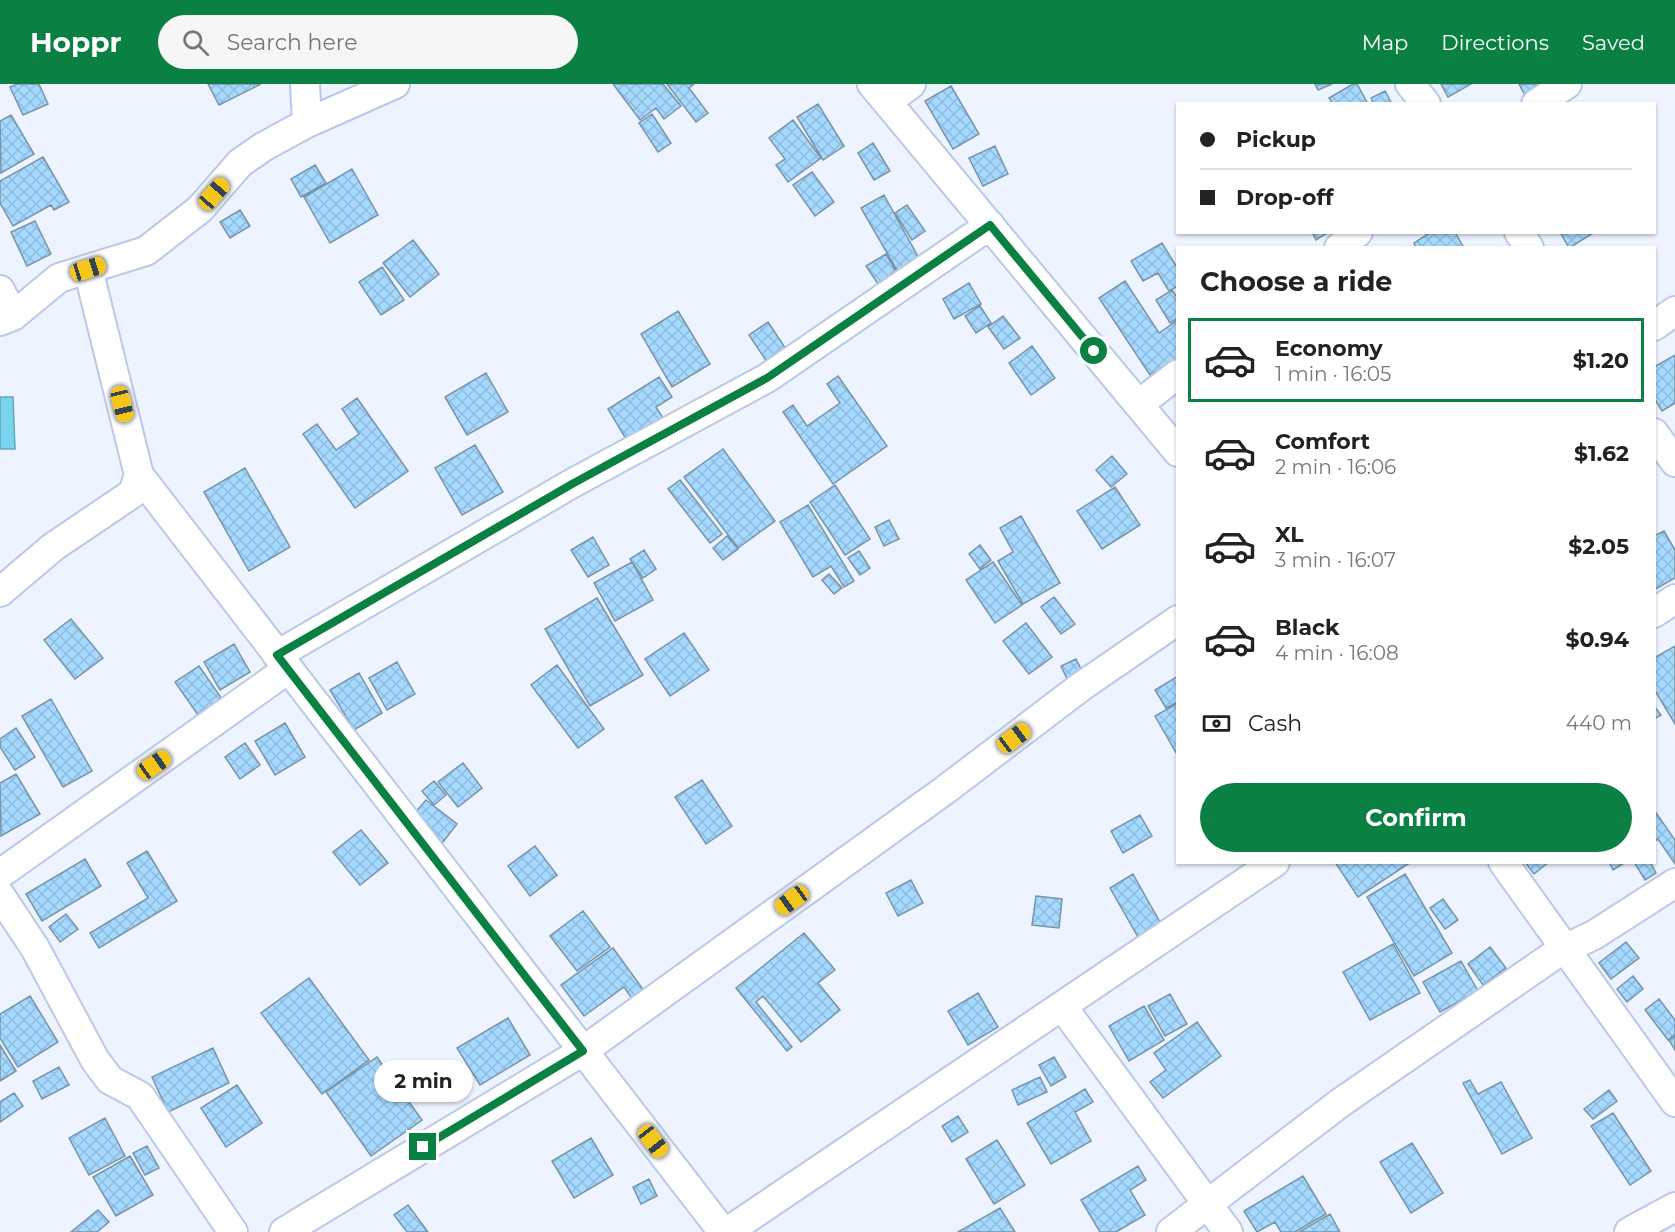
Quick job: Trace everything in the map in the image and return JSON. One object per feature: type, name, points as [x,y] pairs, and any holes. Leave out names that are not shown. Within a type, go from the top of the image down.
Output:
[{"type":"street","points":[[305,84],[307,123]]},
{"type":"street","points":[[0,291],[6,319],[59,278],[146,251],[200,209],[240,163],[307,123],[395,84]]},
{"type":"street","points":[[911,84],[879,93],[1176,450]]},
{"type":"street","points":[[1410,84],[1424,102]]},
{"type":"street","points":[[1539,102],[1567,84]]},
{"type":"street","points":[[0,874],[283,662],[572,484],[767,378],[990,225]]},
{"type":"street","points":[[1341,246],[1356,234]]},
{"type":"street","points":[[88,269],[138,475],[725,1232],[1272,864]]},
{"type":"street","points":[[1656,325],[1675,311]]},
{"type":"street","points":[[1139,404],[1176,376]]},
{"type":"street","points":[[1656,436],[1675,462]]},
{"type":"street","points":[[0,592],[53,547],[133,493],[138,475]]},
{"type":"street","points":[[1656,612],[1675,599]]},
{"type":"street","points":[[284,1232],[583,1051],[945,790],[1082,686],[1176,621]]},
{"type":"street","points":[[1504,864],[1675,1102]]},
{"type":"street","points":[[1171,1232],[1340,1103],[1565,948],[1594,935],[1675,883]]},
{"type":"street","points":[[0,894],[35,948],[95,1060],[110,1080],[140,1096],[233,1232]]},
{"type":"street","points":[[1062,1006],[1228,1232]]},
{"type":"street","points":[[1629,1232],[1675,1207]]},
{"type":"water","points":[[0,397],[13,397],[15,449],[0,449]]},
{"type":"building","points":[[17,84],[39,84],[48,104],[23,115],[10,87]]},
{"type":"building","points":[[208,84],[261,84],[219,105]]},
{"type":"building","points":[[613,84],[663,84],[681,106],[664,119],[656,108],[640,120]]},
{"type":"building","points":[[667,84],[694,84],[689,88],[708,113],[696,122]]},
{"type":"building","points":[[1315,84],[1332,84],[1318,90]]},
{"type":"building","points":[[1357,84],[1367,102],[1332,102],[1329,98]]},
{"type":"building","points":[[1441,84],[1471,84],[1448,97]]},
{"type":"building","points":[[1519,84],[1540,84],[1545,91],[1528,101]]},
{"type":"building","points":[[951,86],[979,134],[953,149],[925,101]]},
{"type":"building","points":[[1385,91],[1391,102],[1373,102],[1371,98]]},
{"type":"building","points":[[818,104],[844,146],[823,160],[797,117]]},
{"type":"building","points":[[652,114],[671,143],[658,152],[639,123]]},
{"type":"building","points":[[11,115],[34,154],[1,173],[0,121]]},
{"type":"building","points":[[793,120],[821,158],[788,182],[776,165],[785,159],[769,138]]},
{"type":"building","points":[[873,143],[890,171],[874,180],[858,153]]},
{"type":"building","points":[[995,146],[1008,174],[983,186],[969,158]]},
{"type":"building","points":[[43,157],[69,202],[54,210],[51,205],[13,226],[0,203],[0,181]]},
{"type":"building","points":[[315,165],[326,183],[301,197],[291,179]]},
{"type":"building","points":[[352,169],[378,215],[330,243],[304,197]]},
{"type":"building","points":[[812,172],[834,202],[815,216],[793,185]]},
{"type":"building","points":[[884,195],[920,260],[898,272],[861,208]]},
{"type":"building","points":[[907,205],[925,231],[912,240],[895,213]]},
{"type":"building","points":[[240,210],[250,226],[230,238],[220,222]]},
{"type":"building","points":[[35,221],[51,254],[27,266],[11,232]]},
{"type":"building","points":[[1313,234],[1326,234],[1316,240]]},
{"type":"building","points":[[1428,234],[1456,234],[1463,246],[1415,246],[1414,243]]},
{"type":"building","points":[[1561,234],[1592,234],[1572,246],[1568,246]]},
{"type":"building","points":[[413,240],[439,274],[410,297],[383,263]]},
{"type":"building","points":[[1162,243],[1176,266],[1176,287],[1169,291],[1158,273],[1143,281],[1131,261]]},
{"type":"building","points":[[886,254],[897,273],[878,284],[866,266]]},
{"type":"building","points":[[382,267],[404,300],[381,315],[359,282]]},
{"type":"building","points":[[1125,281],[1159,333],[1176,321],[1176,359],[1150,375],[1099,298]]},
{"type":"building","points":[[969,283],[981,304],[954,319],[943,299]]},
{"type":"building","points":[[1172,290],[1176,296],[1176,319],[1170,323],[1156,300]]},
{"type":"building","points":[[980,306],[991,323],[976,333],[965,316]]},
{"type":"building","points":[[678,311],[710,364],[672,387],[641,334]]},
{"type":"building","points":[[1003,316],[1020,338],[1004,349],[988,327]]},
{"type":"building","points":[[768,322],[786,349],[767,362],[749,335]]},
{"type":"building","points":[[1032,346],[1055,378],[1031,395],[1009,363]]},
{"type":"building","points":[[1675,355],[1675,403],[1662,411],[1656,401],[1656,366]]},
{"type":"building","points":[[486,373],[508,412],[467,435],[445,397]]},
{"type":"building","points":[[838,376],[887,446],[833,484],[783,412],[793,405],[807,426],[840,403],[827,384]]},
{"type":"building","points":[[659,377],[672,397],[656,407],[668,426],[632,449],[608,409]]},
{"type":"building","points":[[357,398],[408,471],[355,508],[303,434],[317,424],[336,450],[359,434],[342,409]]},
{"type":"building","points":[[475,445],[503,492],[462,515],[435,468]]},
{"type":"building","points":[[723,449],[775,521],[738,548],[684,477]]},
{"type":"building","points":[[1112,456],[1127,474],[1111,487],[1096,470]]},
{"type":"building","points":[[245,468],[290,547],[249,571],[204,492]]},
{"type":"building","points":[[680,480],[722,534],[710,543],[668,489]]},
{"type":"building","points":[[835,485],[870,539],[845,555],[810,502]]},
{"type":"building","points":[[1115,487],[1140,525],[1102,549],[1077,511]]},
{"type":"building","points":[[808,505],[854,581],[844,587],[831,566],[813,577],[780,522]]},
{"type":"building","points":[[1021,516],[1060,583],[1023,604],[998,561],[1013,552],[1000,528]]},
{"type":"building","points":[[889,520],[899,539],[884,546],[875,527]]},
{"type":"building","points":[[1664,531],[1675,550],[1675,578],[1656,589],[1656,535]]},
{"type":"building","points":[[727,536],[738,549],[723,560],[713,548]]},
{"type":"building","points":[[593,537],[609,565],[588,577],[571,550]]},
{"type":"building","points":[[980,545],[991,560],[980,569],[969,554]]},
{"type":"building","points":[[644,550],[656,569],[643,578],[630,559]]},
{"type":"building","points":[[859,551],[870,568],[860,575],[848,558]]},
{"type":"building","points":[[632,562],[653,600],[615,621],[594,583]]},
{"type":"building","points":[[993,562],[1022,605],[995,623],[966,580]]},
{"type":"building","points":[[829,574],[842,588],[834,594],[822,580]]},
{"type":"building","points":[[1054,597],[1075,624],[1061,634],[1041,607]]},
{"type":"building","points":[[597,598],[643,675],[590,706],[545,629]]},
{"type":"building","points":[[71,619],[103,658],[75,679],[44,640]]},
{"type":"building","points":[[1026,623],[1052,657],[1029,674],[1003,641]]},
{"type":"building","points":[[684,633],[709,670],[670,696],[645,659]]},
{"type":"building","points":[[234,644],[250,672],[220,690],[204,662]]},
{"type":"building","points":[[1675,646],[1675,724],[1656,692],[1656,657]]},
{"type":"building","points":[[1076,659],[1084,675],[1069,683],[1061,666]]},
{"type":"building","points":[[397,662],[415,694],[387,710],[369,678]]},
{"type":"building","points":[[557,665],[604,729],[578,748],[531,685]]},
{"type":"building","points":[[199,666],[222,699],[198,715],[175,682]]},
{"type":"building","points":[[359,673],[382,713],[354,730],[330,690]]},
{"type":"building","points":[[1176,677],[1176,703],[1166,708],[1155,690]]},
{"type":"building","points":[[51,699],[92,771],[63,787],[22,716]]},
{"type":"building","points":[[1176,704],[1176,753],[1155,716]]},
{"type":"building","points":[[1656,709],[1661,715],[1656,718]]},
{"type":"building","points":[[285,723],[305,757],[275,775],[255,741]]},
{"type":"building","points":[[16,728],[35,757],[15,770],[0,747],[0,739]]},
{"type":"building","points":[[245,743],[260,765],[240,779],[225,757]]},
{"type":"building","points":[[463,763],[482,788],[458,807],[438,782]]},
{"type":"building","points":[[16,774],[40,814],[1,836],[0,783]]},
{"type":"building","points":[[702,780],[732,826],[706,844],[675,797]]},
{"type":"building","points":[[434,781],[446,795],[434,805],[422,791]]},
{"type":"building","points":[[426,800],[457,824],[440,846],[408,821]]},
{"type":"building","points":[[1656,813],[1675,840],[1675,864],[1658,839],[1656,840]]},
{"type":"building","points":[[1140,815],[1152,836],[1123,853],[1111,831]]},
{"type":"building","points":[[361,830],[388,863],[360,885],[333,852]]},
{"type":"building","points":[[535,846],[557,875],[530,896],[508,866]]},
{"type":"building","points":[[147,851],[177,901],[99,948],[90,933],[148,898],[127,863]]},
{"type":"building","points":[[85,859],[101,886],[42,921],[26,894]]},
{"type":"building","points":[[1336,864],[1408,864],[1358,897]]},
{"type":"building","points":[[1526,864],[1546,864],[1534,874]]},
{"type":"building","points":[[1610,864],[1623,864],[1613,870]]},
{"type":"building","points":[[1635,864],[1651,864],[1656,873],[1645,880]]},
{"type":"building","points":[[1133,874],[1161,924],[1138,937],[1110,888]]},
{"type":"building","points":[[1405,874],[1452,953],[1414,976],[1367,897]]},
{"type":"building","points":[[911,880],[923,903],[898,916],[886,893]]},
{"type":"building","points":[[1036,896],[1062,899],[1059,928],[1032,925]]},
{"type":"building","points":[[1443,899],[1458,920],[1445,929],[1430,908]]},
{"type":"building","points":[[583,911],[610,947],[577,971],[550,936]]},
{"type":"building","points":[[66,914],[78,929],[60,942],[49,927]]},
{"type":"building","points":[[804,933],[835,970],[818,983],[840,1010],[801,1042],[763,996],[756,1002],[792,1047],[787,1051],[736,988]]},
{"type":"building","points":[[1626,942],[1639,958],[1611,979],[1599,963]]},
{"type":"building","points":[[1393,944],[1420,993],[1370,1020],[1343,972]]},
{"type":"building","points":[[1490,947],[1506,968],[1483,985],[1468,964]]},
{"type":"building","points":[[613,948],[645,992],[633,1000],[624,987],[584,1016],[561,985]]},
{"type":"building","points":[[1461,961],[1478,991],[1440,1012],[1423,982]]},
{"type":"building","points":[[1633,976],[1643,989],[1627,1002],[1617,989]]},
{"type":"building","points":[[309,978],[369,1060],[322,1094],[261,1013]]},
{"type":"building","points":[[978,993],[998,1027],[968,1045],[948,1011]]},
{"type":"building","points":[[1170,994],[1187,1024],[1165,1036],[1148,1006]]},
{"type":"building","points":[[30,996],[58,1042],[18,1067],[0,1038],[0,1014]]},
{"type":"building","points":[[1659,999],[1675,1020],[1675,1034],[1668,1040],[1645,1010]]},
{"type":"building","points":[[1144,1006],[1164,1040],[1129,1061],[1109,1026]]},
{"type":"building","points":[[508,1018],[530,1055],[480,1085],[457,1048]]},
{"type":"building","points":[[1197,1022],[1221,1056],[1163,1098],[1150,1082],[1166,1070],[1154,1053]]},
{"type":"building","points":[[1675,1036],[1675,1050],[1669,1040]]},
{"type":"building","points":[[0,1045],[16,1071],[0,1081]]},
{"type":"building","points":[[213,1048],[229,1083],[168,1112],[152,1077]]},
{"type":"building","points":[[377,1057],[422,1120],[371,1156],[326,1092]]},
{"type":"building","points":[[1054,1057],[1066,1077],[1051,1086],[1039,1065]]},
{"type":"building","points":[[59,1067],[69,1085],[42,1099],[33,1081]]},
{"type":"building","points":[[1040,1077],[1047,1092],[1018,1105],[1012,1090]]},
{"type":"building","points":[[1470,1080],[1478,1094],[1501,1082],[1532,1138],[1502,1154],[1463,1083]]},
{"type":"building","points":[[237,1085],[262,1123],[226,1147],[201,1108]]},
{"type":"building","points":[[1085,1089],[1093,1102],[1075,1112],[1091,1141],[1051,1164],[1027,1123]]},
{"type":"building","points":[[1609,1090],[1617,1101],[1593,1119],[1584,1109]]},
{"type":"building","points":[[14,1093],[23,1106],[0,1122],[0,1102]]},
{"type":"building","points":[[1613,1113],[1651,1171],[1630,1185],[1591,1126]]},
{"type":"building","points":[[958,1116],[968,1132],[952,1142],[942,1126]]},
{"type":"building","points":[[105,1118],[125,1156],[89,1175],[69,1138]]},
{"type":"building","points":[[591,1138],[613,1175],[574,1198],[552,1161]]},
{"type":"building","points":[[997,1140],[1025,1185],[994,1204],[966,1159]]},
{"type":"building","points":[[1412,1143],[1443,1193],[1411,1213],[1380,1162]]},
{"type":"building","points":[[147,1146],[159,1168],[145,1175],[133,1153]]},
{"type":"building","points":[[130,1156],[153,1195],[116,1216],[93,1177]]},
{"type":"building","points":[[1138,1166],[1146,1180],[1130,1190],[1145,1215],[1116,1232],[1100,1232],[1081,1200]]},
{"type":"building","points":[[1303,1176],[1326,1214],[1295,1232],[1281,1232],[1275,1222],[1257,1232],[1244,1211]]},
{"type":"building","points":[[649,1179],[657,1196],[641,1204],[633,1187]]},
{"type":"building","points":[[408,1205],[428,1232],[407,1232],[394,1215]]},
{"type":"building","points":[[1000,1208],[1015,1232],[958,1232]]},
{"type":"building","points":[[98,1210],[109,1222],[97,1232],[71,1232]]},
{"type":"building","points":[[1330,1214],[1340,1232],[1299,1232]]},
{"type":"route","points":[[423,1147],[583,1051],[277,655],[572,484],[767,378],[990,225],[1094,351]]}]
